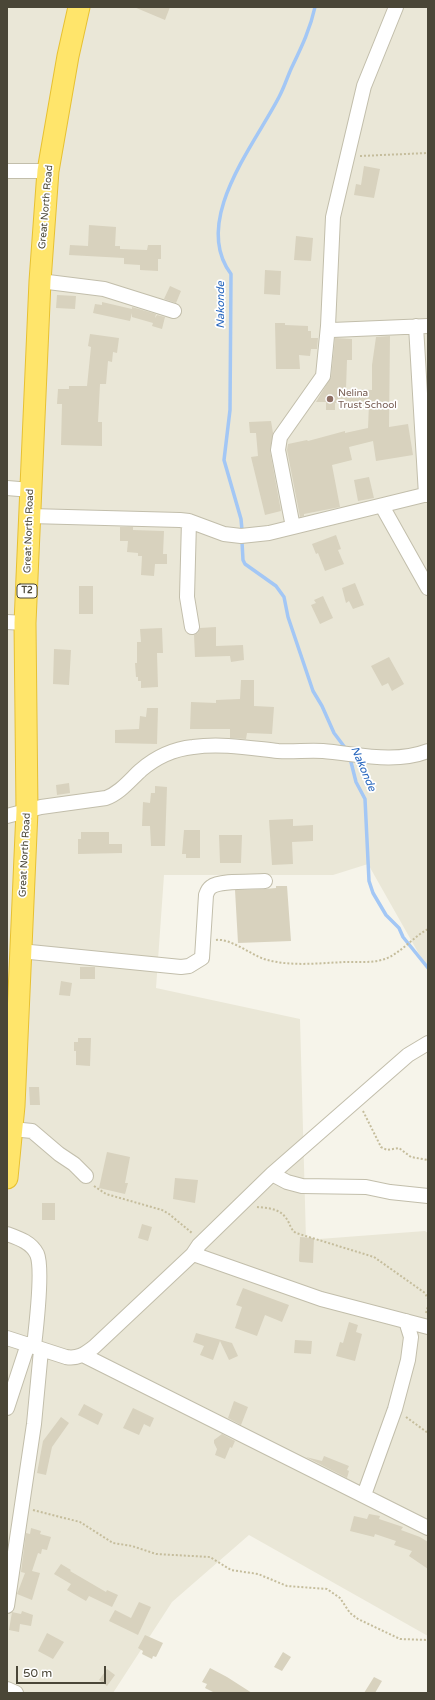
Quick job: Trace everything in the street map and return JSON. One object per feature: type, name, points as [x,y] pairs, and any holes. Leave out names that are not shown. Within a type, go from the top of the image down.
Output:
[{"type":"highway","name":"Great North Road","points":[[7,1178],[12,1129],[11,1106],[16,941],[27,811],[16,622],[30,516],[40,281],[48,171],[68,56],[79,7]]},
{"type":"street","points":[[293,528],[278,450],[278,443],[280,436],[323,376],[325,369],[333,217],[349,156],[364,86],[396,7]]},
{"type":"street","points":[[7,171],[48,171]]},
{"type":"street","points":[[40,281],[104,289],[174,311]]},
{"type":"street","points":[[30,516],[164,518],[189,521],[224,534],[241,536],[269,533],[293,528],[427,495],[422,326],[332,330],[328,326]]},
{"type":"street","points":[[7,488],[31,490]]},
{"type":"street","points":[[382,506],[428,588]]},
{"type":"street","points":[[189,521],[187,597],[192,628]]},
{"type":"street","points":[[7,816],[41,807],[113,796],[142,769],[155,760],[177,750],[193,747],[221,745],[289,751],[324,751],[363,757],[395,758],[417,755],[428,751]]},
{"type":"street","points":[[16,941],[181,967],[189,966],[197,963],[202,958],[206,895],[211,886],[219,884],[265,881]]},
{"type":"street","points":[[7,1338],[74,1359],[83,1355],[94,1347],[272,1174],[408,1055],[428,1043]]},
{"type":"street","points":[[12,1129],[32,1131],[59,1154],[74,1164],[86,1176]]},
{"type":"street","points":[[272,1174],[287,1182],[302,1186],[366,1187],[390,1192],[428,1196]]},
{"type":"street","points":[[7,1234],[23,1240],[28,1244],[39,1260],[39,1292],[35,1347],[34,1424],[7,1606]]},
{"type":"street","points":[[196,1249],[321,1299],[428,1327]]},
{"type":"street","points":[[364,1496],[395,1409],[408,1360],[411,1337],[406,1321]]},
{"type":"street","points":[[7,1408],[35,1347]]},
{"type":"street","points":[[83,1355],[428,1528]]},
{"type":"street","points":[[7,1689],[16,1693]]},
{"type":"path","points":[[349,156],[428,153]]},
{"type":"path","points":[[202,951],[212,942],[224,940],[263,958],[274,961],[296,964],[376,962],[391,956],[428,929]]},
{"type":"path","points":[[358,1099],[381,1147],[387,1150],[399,1148],[411,1157],[428,1160]]},
{"type":"path","points":[[86,1176],[96,1189],[106,1194],[162,1210],[169,1214],[190,1230],[196,1249]]},
{"type":"path","points":[[240,1205],[277,1210],[285,1217],[292,1230],[296,1233],[374,1257],[425,1294],[428,1299]]},
{"type":"path","points":[[395,1409],[428,1433]]},
{"type":"path","points":[[22,1508],[80,1522],[112,1543],[132,1546],[156,1554],[210,1557],[231,1570],[258,1574],[287,1586],[326,1589],[340,1598],[350,1613],[358,1620],[400,1639],[428,1640]]},
{"type":"shaded area","points":[[7,7],[428,7],[428,970],[368,864],[333,875],[164,875],[156,988],[300,1019],[306,1240],[425,1231],[428,1233],[428,1636],[249,1535],[172,1602],[113,1693],[7,1693]]},
{"type":"building","points":[[134,7],[170,7],[165,20]]},
{"type":"building","points":[[364,166],[380,169],[374,198],[354,195],[356,184],[361,185]]},
{"type":"building","points":[[89,225],[116,227],[115,246],[120,246],[120,249],[147,250],[148,245],[161,245],[161,259],[158,259],[158,271],[140,270],[140,265],[124,264],[124,258],[69,255],[70,245],[88,246]]},
{"type":"building","points":[[296,236],[313,238],[311,261],[294,260]]},
{"type":"building","points":[[265,270],[281,271],[280,295],[264,294]]},
{"type":"building","points":[[170,286],[181,291],[176,303],[164,299]]},
{"type":"building","points":[[57,295],[76,296],[75,309],[56,308]]},
{"type":"building","points":[[102,302],[132,309],[132,307],[156,314],[155,318],[157,315],[165,317],[162,329],[152,326],[153,323],[132,317],[132,313],[130,321],[93,313],[95,304],[102,305]]},
{"type":"building","points":[[275,323],[308,326],[308,331],[311,331],[311,338],[318,338],[317,349],[311,349],[310,356],[299,355],[300,369],[276,369]]},
{"type":"building","points":[[90,334],[119,338],[117,353],[113,352],[112,362],[108,361],[106,384],[100,384],[98,422],[102,422],[102,446],[61,445],[62,404],[57,404],[58,389],[69,389],[69,386],[87,386],[91,347],[88,346]]},
{"type":"building","points":[[390,336],[389,427],[408,424],[413,455],[376,461],[373,441],[349,447],[352,460],[332,465],[340,507],[304,514],[304,516],[300,517],[287,450],[288,444],[308,441],[345,431],[345,433],[368,428],[369,404],[335,403],[335,410],[326,410],[326,402],[316,402],[331,377],[335,338],[352,339],[352,360],[347,360],[346,389],[372,390],[372,365],[376,337]]},
{"type":"building","points":[[271,421],[273,433],[270,451],[281,511],[265,515],[251,457],[258,456],[256,433],[250,433],[249,422]]},
{"type":"building","points":[[369,477],[374,498],[358,501],[354,480]]},
{"type":"building","points":[[120,527],[133,527],[133,530],[164,531],[163,554],[167,554],[167,564],[155,564],[154,576],[141,575],[142,556],[138,556],[138,553],[127,552],[128,541],[120,541]]},
{"type":"building","points":[[336,535],[341,549],[338,550],[344,564],[325,571],[318,553],[316,554],[312,544]]},
{"type":"building","points":[[355,583],[364,605],[353,609],[349,601],[346,603],[342,588]]},
{"type":"building","points":[[79,586],[93,586],[93,614],[79,614]]},
{"type":"building","points":[[323,596],[333,618],[320,624],[311,605],[316,603],[314,600]]},
{"type":"building","points":[[216,627],[216,646],[243,645],[244,660],[231,662],[230,656],[195,657],[194,635],[198,633],[200,628]]},
{"type":"building","points":[[162,628],[163,653],[157,653],[158,687],[141,688],[141,681],[138,681],[138,677],[136,677],[135,663],[137,663],[137,642],[141,642],[140,629]]},
{"type":"building","points":[[54,649],[71,650],[69,685],[53,684]]},
{"type":"building","points":[[389,657],[404,684],[392,691],[388,683],[382,686],[371,666]]},
{"type":"building","points":[[241,680],[254,680],[254,706],[274,707],[272,734],[247,733],[246,739],[230,738],[230,729],[190,729],[191,702],[216,703],[216,700],[240,699]]},
{"type":"building","points":[[147,708],[158,708],[157,744],[115,743],[115,730],[139,729],[140,716],[146,717]]},
{"type":"building","points":[[69,783],[70,793],[57,795],[56,785]]},
{"type":"building","points":[[155,786],[167,787],[165,846],[151,846],[150,826],[142,826],[143,802],[150,803],[151,793],[155,793]]},
{"type":"building","points":[[293,819],[293,826],[313,825],[313,841],[292,842],[293,864],[272,865],[269,820]]},
{"type":"building","points":[[184,830],[200,830],[200,858],[186,858],[186,854],[182,854]]},
{"type":"building","points":[[81,832],[109,832],[109,844],[122,844],[122,853],[78,854],[78,839],[81,839]]},
{"type":"building","points":[[219,835],[242,835],[241,863],[220,863]]},
{"type":"building","points":[[276,886],[287,886],[291,941],[238,943],[235,890],[276,888]]},
{"type":"building","points":[[80,967],[95,967],[95,979],[80,979]]},
{"type":"building","points":[[61,981],[72,983],[70,996],[59,995]]},
{"type":"building","points":[[78,1038],[91,1038],[90,1066],[76,1065],[76,1051],[74,1051],[74,1042],[78,1042]]},
{"type":"building","points":[[29,1087],[39,1087],[40,1105],[30,1105]]},
{"type":"building","points":[[107,1152],[130,1157],[125,1183],[128,1183],[125,1194],[99,1188]]},
{"type":"building","points":[[175,1178],[198,1180],[195,1203],[173,1199]]},
{"type":"building","points":[[42,1203],[55,1203],[55,1220],[42,1220]]},
{"type":"building","points":[[142,1224],[152,1227],[148,1241],[138,1238]]},
{"type":"building","points":[[300,1237],[314,1238],[313,1263],[299,1261]]},
{"type":"building","points":[[243,1288],[289,1305],[282,1322],[265,1315],[257,1336],[235,1328],[242,1307],[236,1305]]},
{"type":"building","points":[[349,1322],[358,1325],[356,1332],[362,1334],[355,1361],[336,1356],[340,1342],[343,1343]]},
{"type":"building","points":[[196,1333],[232,1343],[238,1356],[229,1360],[220,1341],[213,1360],[200,1355],[204,1346],[193,1342]]},
{"type":"building","points":[[295,1340],[312,1341],[311,1354],[294,1353]]},
{"type":"building","points":[[234,1401],[248,1407],[241,1425],[228,1418]]},
{"type":"building","points":[[84,1404],[103,1414],[98,1425],[78,1415]]},
{"type":"building","points":[[133,1408],[154,1418],[150,1427],[144,1424],[139,1435],[123,1428]]},
{"type":"building","points":[[61,1417],[69,1423],[52,1447],[46,1475],[37,1473],[43,1441]]},
{"type":"building","points":[[222,1434],[235,1441],[232,1448],[230,1447],[225,1459],[215,1455],[217,1449],[214,1440]]},
{"type":"building","points":[[324,1456],[349,1466],[347,1470],[349,1471],[347,1478],[306,1457],[322,1461]]},
{"type":"building","points":[[369,1514],[380,1516],[379,1519],[403,1527],[401,1530],[420,1537],[428,1542],[428,1569],[409,1556],[412,1551],[394,1545],[396,1541],[375,1534],[374,1537],[350,1531],[354,1516],[367,1519]]},
{"type":"building","points":[[31,1528],[41,1531],[40,1534],[51,1537],[47,1550],[42,1549],[41,1554],[38,1553],[32,1571],[40,1573],[32,1600],[17,1594],[25,1573],[21,1572],[26,1533],[30,1534]]},
{"type":"building","points":[[61,1564],[106,1592],[107,1590],[118,1595],[112,1607],[89,1596],[86,1601],[67,1590],[71,1584],[54,1574]]},
{"type":"building","points":[[139,1602],[151,1607],[138,1635],[109,1621],[115,1610],[131,1618]]},
{"type":"building","points":[[22,1611],[33,1615],[31,1626],[20,1624],[19,1632],[9,1630],[12,1612],[21,1614]]},
{"type":"building","points":[[47,1633],[64,1642],[53,1659],[38,1651]]},
{"type":"building","points":[[145,1635],[163,1643],[156,1657],[153,1656],[152,1659],[142,1654],[143,1651],[138,1648]]},
{"type":"building","points":[[283,1652],[291,1657],[282,1671],[274,1667]]},
{"type":"building","points":[[210,1668],[252,1693],[215,1693],[205,1688],[207,1684],[202,1682]]},
{"type":"building","points":[[107,1669],[115,1675],[107,1686],[99,1680]]},
{"type":"building","points":[[374,1677],[382,1681],[375,1693],[364,1693]]},
{"type":"waterway","name":"Nakonde","points":[[242,530],[241,519],[224,460],[230,410],[231,274],[221,253],[218,231],[222,207],[231,183],[281,94],[305,39],[315,7]]},
{"type":"waterway","name":"Nakonde","points":[[242,542],[243,560],[245,564],[276,586],[284,597],[288,617],[313,691],[322,706],[334,733],[346,749]]},
{"type":"waterway","name":"Nakonde","points":[[350,758],[356,782],[365,799],[369,881],[373,893],[386,915],[399,928],[403,937],[428,968]]},
{"type":"place","name":"Nelina Trust School","points":[[330,399]]}]
